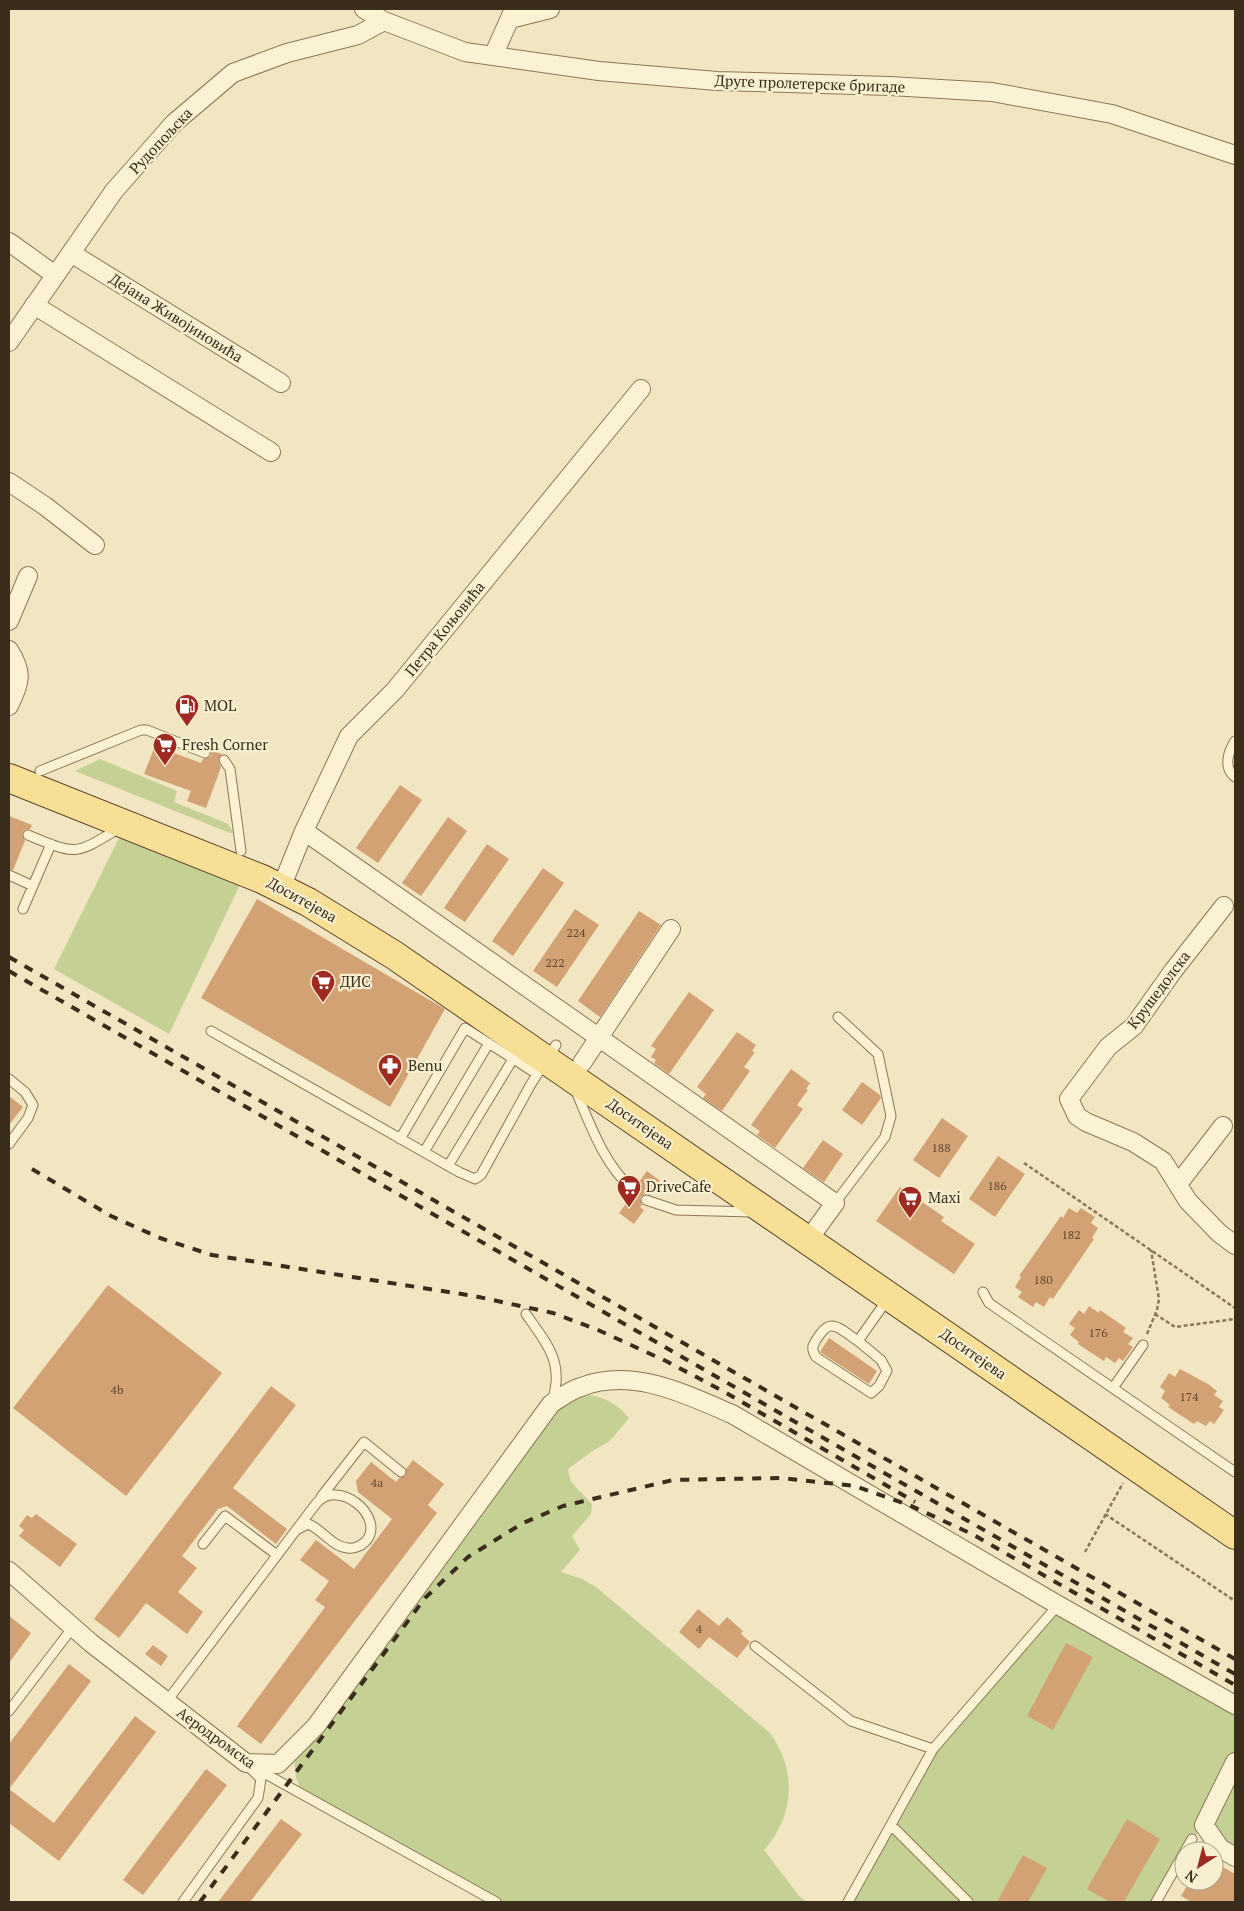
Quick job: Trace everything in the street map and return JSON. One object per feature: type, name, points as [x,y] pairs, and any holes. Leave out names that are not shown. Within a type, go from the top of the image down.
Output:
[{"type":"main road","name":"Доситејева","points":[[9,759],[241,851],[284,880],[357,910],[405,941],[546,1060],[575,1069],[813,1233],[1049,1396],[1134,1465],[1235,1535]]},
{"type":"main road","name":"Доситејева","points":[[9,778],[262,879],[284,880]]},
{"type":"main road","name":"Доситејева","points":[[575,1069],[767,1212],[813,1233],[889,1296],[1235,1514]]},
{"type":"street","points":[[364,9],[384,21]]},
{"type":"street","points":[[493,56],[512,14],[550,9]]},
{"type":"street","name":"Друге пролетерске бригаде","points":[[384,21],[448,46],[493,56],[599,71],[717,81],[890,86],[992,92],[1112,114],[1235,155]]},
{"type":"street","name":"Рудопољска","points":[[9,342],[114,191],[174,123],[233,73],[287,53],[358,35],[384,21]]},
{"type":"street","points":[[9,242],[55,275]]},
{"type":"street","name":"Дејана Живојиновића","points":[[71,253],[281,383]]},
{"type":"street","points":[[34,305],[271,452]]},
{"type":"street","name":"Петра Коњовића","points":[[284,880],[304,831],[352,732],[394,690],[641,388]]},
{"type":"street","points":[[9,482],[45,506],[95,545]]},
{"type":"street","points":[[9,621],[28,576]]},
{"type":"street","points":[[9,650],[20,670],[19,684],[9,706]]},
{"type":"street","points":[[304,831],[835,1202],[813,1233]]},
{"type":"street","name":"Крушедолска","points":[[1224,906],[1172,971],[1134,1026],[1108,1047],[1069,1099],[1076,1116],[1133,1142],[1163,1161],[1188,1201],[1219,1233],[1235,1245]]},
{"type":"street","points":[[575,1069],[600,1036],[671,929]]},
{"type":"street","points":[[1178,1184],[1223,1126]]},
{"type":"street","points":[[246,1763],[278,1764],[316,1726],[551,1404],[581,1386],[618,1380],[648,1383],[683,1393],[732,1414],[1058,1605],[1235,1705]]},
{"type":"street","name":"Аеродромска","points":[[9,1571],[73,1627],[246,1763]]},
{"type":"street","points":[[1235,1762],[1204,1825],[1220,1848],[1235,1857]]},
{"type":"lane","points":[[40,771],[141,730],[147,730],[205,753]]},
{"type":"lane","points":[[1235,742],[1227,760],[1231,774],[1235,777]]},
{"type":"lane","points":[[224,760],[230,769],[241,851]]},
{"type":"lane","points":[[28,834],[51,844],[75,851],[87,848],[126,824]]},
{"type":"lane","points":[[23,909],[51,844]]},
{"type":"lane","points":[[9,875],[33,886]]},
{"type":"lane","points":[[835,1202],[885,1137],[891,1116],[878,1054],[838,1017]]},
{"type":"lane","points":[[211,1031],[400,1139],[448,1166],[470,1178],[478,1179],[546,1060],[513,1058],[464,1028],[400,1139]]},
{"type":"lane","points":[[424,1152],[489,1043]]},
{"type":"lane","points":[[448,1166],[513,1058]]},
{"type":"lane","points":[[575,1069],[603,1154],[620,1179],[633,1190]]},
{"type":"lane","points":[[9,1079],[24,1092],[33,1105],[28,1118],[9,1144]]},
{"type":"lane","points":[[646,1200],[676,1210],[767,1212]]},
{"type":"lane","points":[[983,1292],[989,1303],[1235,1472]]},
{"type":"lane","points":[[858,1341],[889,1296]]},
{"type":"lane","points":[[526,1314],[552,1353],[557,1368],[557,1385],[551,1404]]},
{"type":"lane","points":[[830,1326],[836,1326],[858,1341],[882,1360],[887,1371],[879,1386],[871,1392],[816,1357],[813,1352],[813,1347],[826,1328],[830,1326]]},
{"type":"lane","points":[[1113,1388],[1143,1345]]},
{"type":"lane","points":[[167,1701],[364,1442],[402,1472]]},
{"type":"lane","points":[[296,1530],[308,1524],[341,1547],[348,1548],[355,1548],[367,1540],[372,1526],[366,1513],[339,1494],[325,1495],[319,1499]]},
{"type":"lane","points":[[203,1544],[225,1516],[277,1555]]},
{"type":"lane","points":[[848,1902],[933,1749],[1058,1605]]},
{"type":"lane","points":[[9,1711],[73,1627]]},
{"type":"lane","points":[[755,1646],[851,1721],[933,1749]]},
{"type":"lane","points":[[182,1902],[258,1798],[261,1779],[246,1763]]},
{"type":"lane","name":"Аеродромска","points":[[246,1763],[496,1902]]},
{"type":"lane","points":[[891,1825],[968,1902]]},
{"type":"lane","points":[[1156,1902],[1174,1870]]},
{"type":"path","points":[[1024,1163],[1235,1308]]},
{"type":"path","points":[[1143,1345],[1159,1299],[1151,1250]]},
{"type":"path","points":[[1155,1314],[1174,1326],[1235,1319]]},
{"type":"path","points":[[1085,1552],[1134,1465]]},
{"type":"path","points":[[1105,1514],[1235,1601]]},
{"type":"green space","points":[[100,759],[177,791],[174,802],[228,824],[234,833],[75,771]]},
{"type":"green space","points":[[126,824],[246,872],[169,1034],[54,969]]},
{"type":"green space","points":[[589,1395],[611,1402],[629,1418],[610,1441],[568,1469],[571,1482],[592,1504],[591,1514],[572,1536],[580,1550],[561,1572],[582,1579],[596,1587],[770,1733],[785,1762],[789,1793],[787,1808],[782,1822],[764,1850],[800,1897],[807,1902],[496,1902],[301,1792],[296,1777],[294,1759],[551,1404]]},
{"type":"green space","points":[[1058,1605],[1235,1705],[1235,1857],[1224,1846],[1224,1841],[1220,1841],[1204,1825],[1191,1841],[1174,1841],[1174,1870],[1156,1902],[848,1902],[933,1749]]},
{"type":"building","points":[[155,746],[201,763],[203,759],[211,756],[210,750],[222,754],[218,760],[221,767],[206,808],[187,801],[191,791],[144,774]]},
{"type":"building","points":[[400,785],[422,800],[378,863],[356,848]]},
{"type":"building","points":[[9,816],[32,825],[30,829],[22,833],[25,841],[13,870],[9,869]]},
{"type":"building","points":[[448,817],[467,831],[421,896],[402,883]]},
{"type":"building","points":[[487,844],[509,859],[465,922],[444,908]]},
{"type":"building","points":[[543,868],[564,883],[513,956],[492,941]]},
{"type":"building","name":"ДИС","points":[[257,899],[445,1009],[390,1107],[201,998]]},
{"type":"building","points":[[575,909],[599,925],[557,987],[533,971]]},
{"type":"building","points":[[639,911],[661,925],[600,1017],[578,1001]]},
{"type":"building","points":[[689,992],[714,1010],[669,1074],[654,1063],[656,1060],[651,1057],[656,1049],[651,1046]]},
{"type":"building","points":[[737,1032],[756,1045],[752,1051],[755,1052],[744,1067],[750,1071],[722,1111],[703,1098],[706,1094],[697,1087]]},
{"type":"building","points":[[791,1069],[810,1083],[806,1089],[808,1090],[797,1105],[803,1109],[775,1148],[757,1135],[760,1131],[751,1125]]},
{"type":"building","points":[[862,1082],[880,1095],[881,1098],[862,1125],[842,1110]]},
{"type":"building","points":[[9,1096],[23,1107],[9,1125]]},
{"type":"building","points":[[942,1118],[968,1136],[939,1178],[913,1160]]},
{"type":"building","points":[[823,1140],[843,1154],[824,1182],[803,1168]]},
{"type":"building","points":[[998,1156],[1025,1174],[995,1217],[969,1199]]},
{"type":"building","points":[[647,1171],[660,1181],[650,1195],[644,1194],[640,1198],[642,1205],[640,1207],[644,1210],[634,1224],[619,1213],[628,1201],[626,1200],[629,1195],[638,1194],[639,1189],[637,1185]]},
{"type":"building","points":[[900,1187],[944,1217],[941,1221],[975,1244],[954,1274],[876,1221]]},
{"type":"building","points":[[1069,1208],[1077,1213],[1081,1208],[1095,1217],[1091,1223],[1098,1228],[1092,1238],[1094,1239],[1053,1299],[1050,1297],[1044,1307],[1036,1302],[1033,1307],[1018,1297],[1022,1292],[1015,1287],[1021,1277],[1019,1276],[1061,1216],[1063,1218]]},
{"type":"building","points":[[108,1285],[222,1373],[126,1496],[13,1408]]},
{"type":"building","points":[[1089,1306],[1099,1313],[1100,1310],[1126,1328],[1123,1332],[1133,1338],[1128,1344],[1133,1347],[1123,1361],[1119,1358],[1115,1363],[1106,1357],[1104,1361],[1078,1344],[1079,1342],[1070,1335],[1075,1328],[1069,1324],[1079,1310],[1084,1314]]},
{"type":"building","points":[[829,1338],[877,1371],[869,1384],[820,1352]]},
{"type":"building","points":[[1180,1369],[1217,1391],[1214,1395],[1223,1401],[1219,1407],[1224,1410],[1214,1424],[1210,1421],[1206,1426],[1197,1421],[1194,1424],[1168,1407],[1170,1405],[1161,1398],[1165,1391],[1160,1387],[1169,1373],[1175,1377]]},
{"type":"building","points":[[271,1386],[296,1405],[233,1488],[287,1529],[276,1544],[227,1506],[218,1509],[182,1556],[197,1568],[178,1592],[203,1612],[187,1634],[146,1603],[119,1638],[94,1619]]},
{"type":"building","points":[[413,1460],[444,1484],[428,1505],[437,1513],[261,1744],[237,1726],[325,1607],[315,1600],[329,1581],[300,1560],[316,1540],[354,1569],[392,1519],[358,1492],[356,1481],[371,1462],[396,1482],[399,1478],[406,1476],[406,1469]]},
{"type":"building","points":[[36,1514],[77,1544],[60,1567],[19,1536],[24,1530],[19,1526],[27,1515],[32,1518]]},
{"type":"building","points":[[698,1609],[719,1626],[727,1617],[743,1631],[741,1634],[750,1642],[737,1658],[709,1637],[699,1649],[679,1632]]},
{"type":"building","points":[[9,1616],[31,1633],[9,1663]]},
{"type":"building","points":[[1066,1643],[1093,1657],[1053,1730],[1027,1716]]},
{"type":"building","points":[[153,1645],[168,1656],[161,1666],[145,1654]]},
{"type":"building","points":[[69,1664],[91,1681],[9,1789],[9,1744]]},
{"type":"building","points":[[135,1716],[156,1732],[59,1861],[9,1823],[9,1789],[54,1823]]},
{"type":"building","points":[[206,1769],[227,1785],[143,1895],[123,1880]]},
{"type":"building","points":[[281,1819],[302,1834],[250,1902],[218,1902]]},
{"type":"building","points":[[1127,1819],[1160,1839],[1124,1902],[1110,1902],[1087,1889]]},
{"type":"building","points":[[1023,1855],[1047,1868],[1028,1902],[997,1902]]},
{"type":"building","points":[[1224,1868],[1235,1874],[1235,1902],[1191,1902],[1181,1896],[1184,1891],[1224,1891]]},
{"type":"railway","points":[[9,957],[1235,1659]]},
{"type":"railway","points":[[9,971],[1235,1674]]},
{"type":"railway","points":[[32,1169],[111,1216],[160,1238],[212,1255],[474,1296],[553,1313],[598,1330],[666,1361],[721,1390],[915,1502]]},
{"type":"railway","points":[[200,1902],[425,1598],[468,1557],[523,1523],[563,1506],[673,1480],[781,1478],[855,1486],[909,1505],[972,1534],[1235,1685]]},
{"type":"place","name":"MOL","points":[[187,727]]},
{"type":"place","name":"Fresh Corner","points":[[165,766]]},
{"type":"place","name":"ДИС","points":[[323,1003]]},
{"type":"place","name":"Benu","points":[[390,1087]]},
{"type":"place","name":"DriveCafe","points":[[629,1208]]},
{"type":"place","name":"Maxi","points":[[910,1219]]}]
